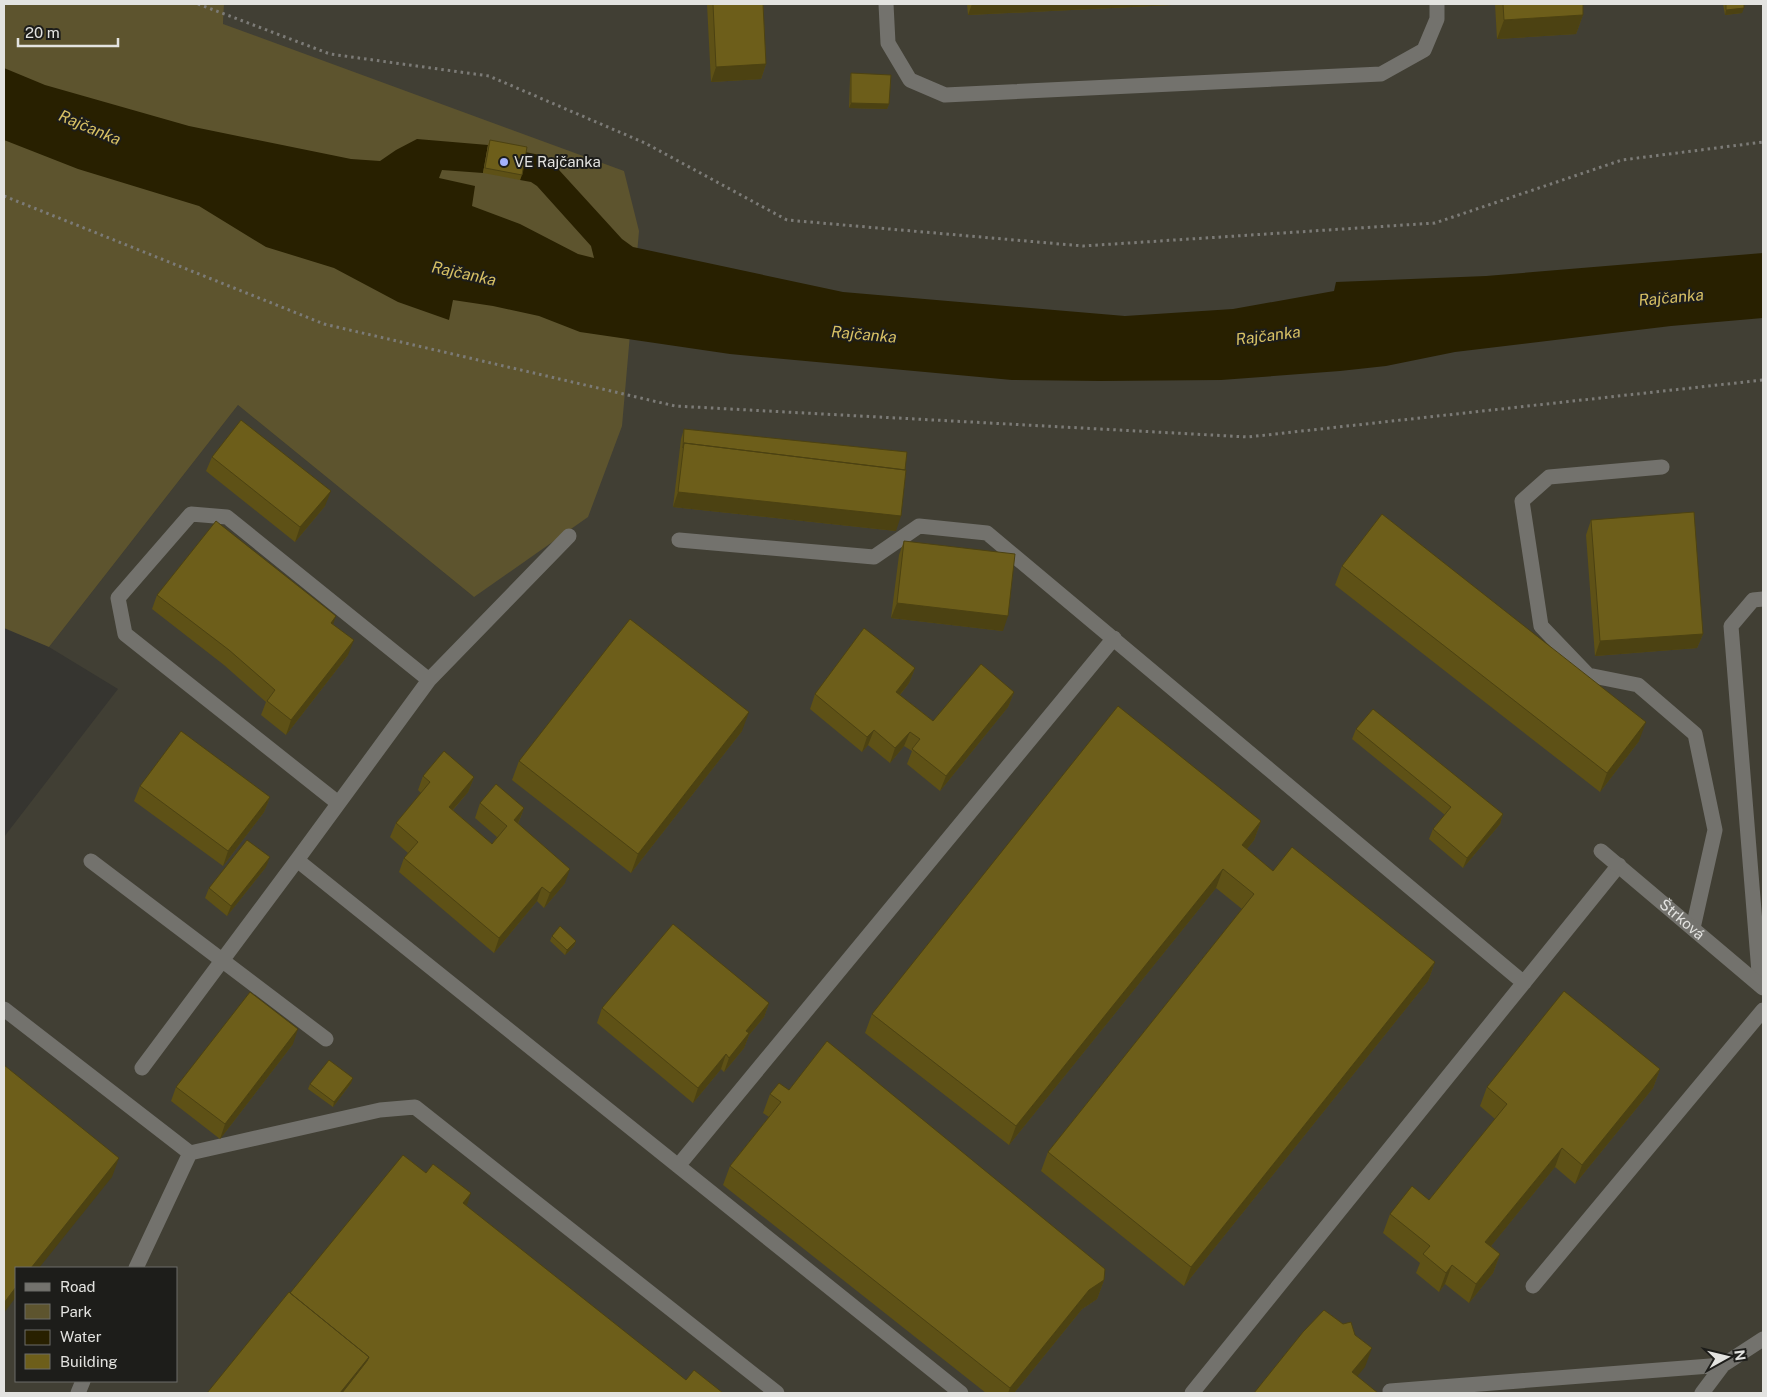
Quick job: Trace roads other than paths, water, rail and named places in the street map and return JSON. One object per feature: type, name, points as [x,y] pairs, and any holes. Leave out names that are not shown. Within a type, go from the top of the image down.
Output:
[{"type":"street","points":[[886,4],[888,44],[910,80],[945,95],[1381,74],[1424,50],[1438,19],[1437,4]]},
{"type":"street","points":[[1662,467],[1549,477],[1522,502],[1541,626],[1588,675],[1638,685],[1696,734],[1715,830],[1693,928]]},
{"type":"street","points":[[338,803],[125,634],[118,598],[191,514],[227,517],[429,680]]},
{"type":"street","points":[[679,540],[874,557],[919,526],[987,533],[1524,983]]},
{"type":"street","points":[[142,1068],[429,680],[569,536]]},
{"type":"street","points":[[1762,986],[1731,626],[1753,600],[1763,599]]},
{"type":"street","points":[[678,1166],[1114,638]]},
{"type":"street","name":"Štrková","points":[[1601,851],[1762,986]]},
{"type":"street","points":[[297,860],[961,1393]]},
{"type":"street","points":[[91,861],[326,1040]]},
{"type":"street","points":[[1192,1393],[1619,866]]},
{"type":"street","points":[[4,1009],[190,1153]]},
{"type":"street","points":[[1533,1286],[1763,1010]]},
{"type":"street","points":[[190,1153],[380,1110],[415,1107],[777,1393]]},
{"type":"street","points":[[136,1267],[190,1153]]},
{"type":"street","points":[[1702,1393],[1723,1365],[1763,1339]]},
{"type":"street","points":[[1390,1391],[1723,1365]]},
{"type":"water","name":"Rajčanka","points":[[4,68],[45,85],[189,126],[351,159],[380,161],[417,139],[488,145],[483,173],[442,170],[439,178],[475,186],[472,206],[520,224],[578,254],[594,258],[591,246],[537,186],[531,182],[520,180],[525,152],[549,159],[622,239],[633,247],[843,292],[1125,316],[1233,309],[1334,291],[1336,282],[1486,276],[1763,253],[1763,318],[1671,326],[1455,352],[1386,366],[1340,371],[1221,380],[1101,381],[1012,380],[730,354],[580,332],[539,316],[453,300],[449,320],[398,302],[334,268],[266,247],[199,206],[78,169],[4,140]]},
{"type":"place","name":"VE Rajčanka","points":[[504,162]]}]
